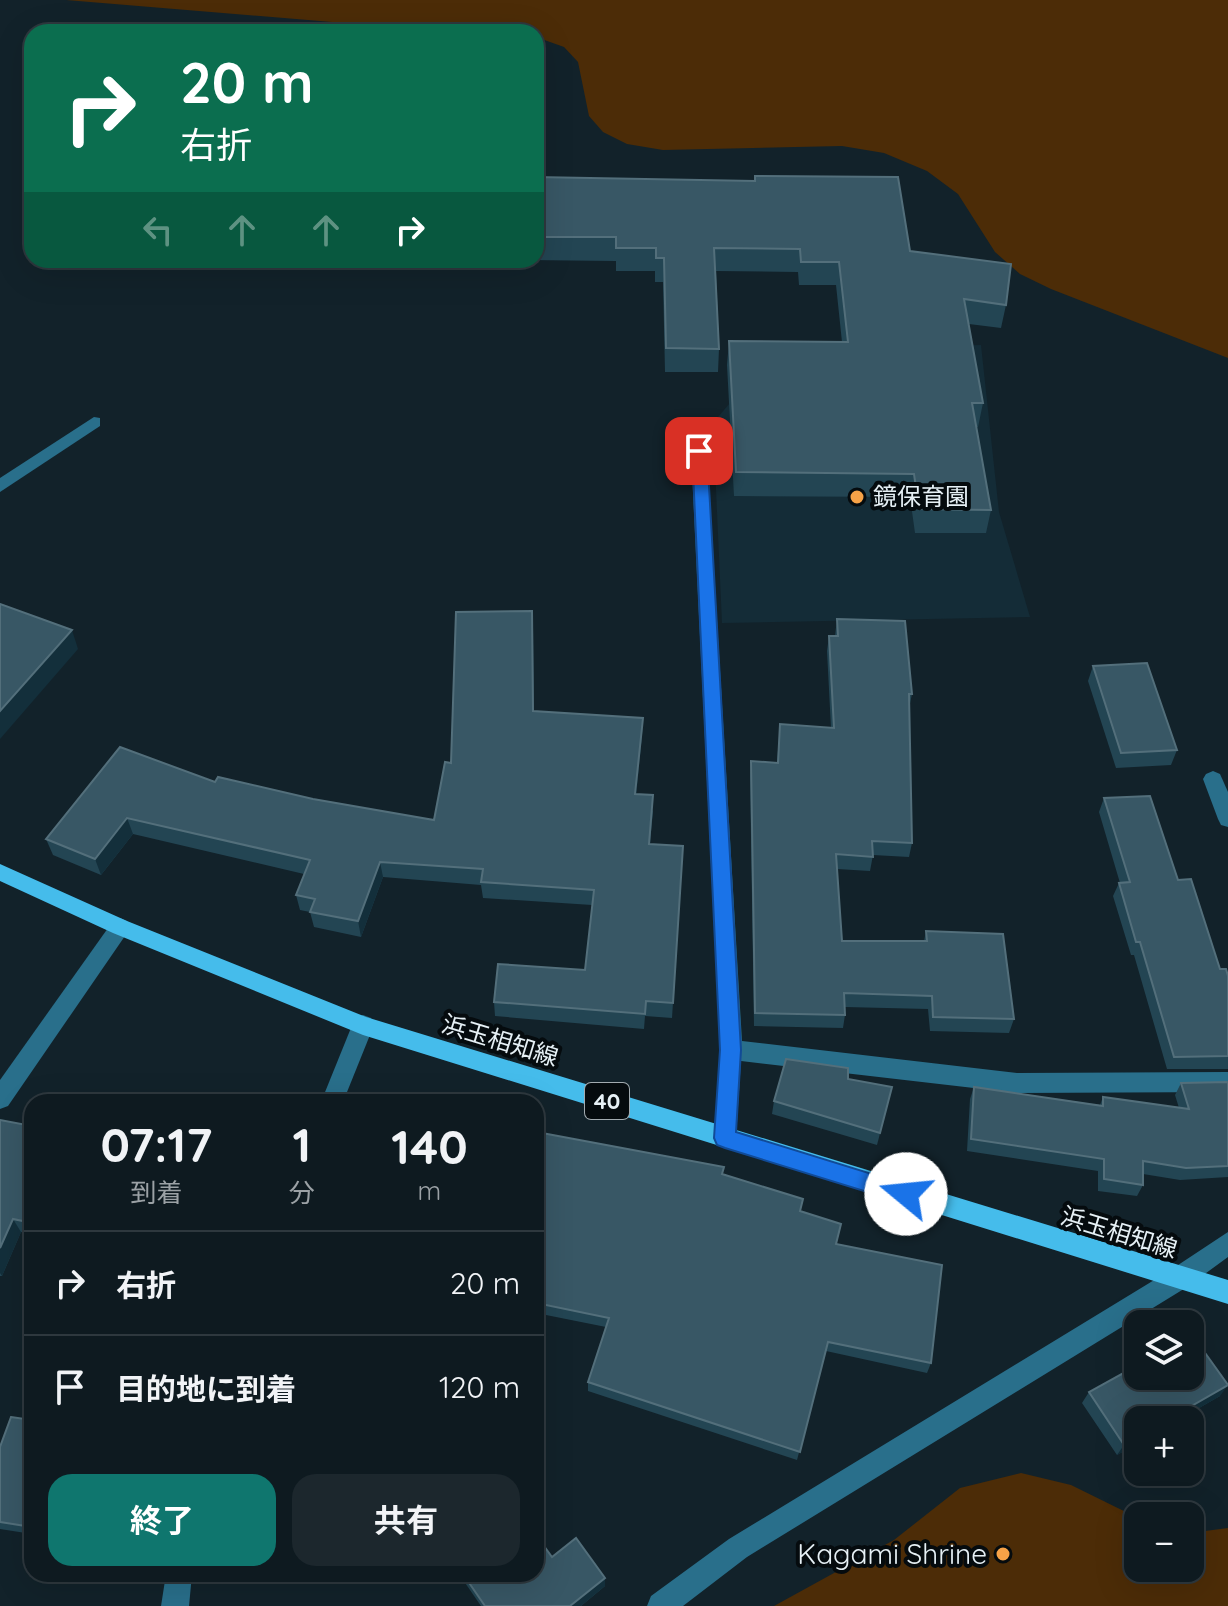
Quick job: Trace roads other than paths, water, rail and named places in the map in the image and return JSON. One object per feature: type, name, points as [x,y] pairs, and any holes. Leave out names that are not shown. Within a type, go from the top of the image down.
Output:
[{"type":"main road","name":"浜玉相知線","points":[[0,872],[120,927],[363,1025],[1228,1292]]},
{"type":"street","points":[[0,486],[94,422]]},
{"type":"street","points":[[699,451],[731,1050],[725,1138]]},
{"type":"street","points":[[1213,779],[1228,819]]},
{"type":"street","points":[[0,1099],[120,927]]},
{"type":"street","points":[[335,1094],[363,1025]]},
{"type":"street","points":[[731,1050],[1017,1083],[1228,1082]]},
{"type":"street","points":[[661,1606],[738,1548],[1178,1279],[1228,1243]]},
{"type":"street","points":[[175,1606],[178,1582]]},
{"type":"place","name":"鏡保育園","points":[[857,497]]},
{"type":"place","name":"Kagami Shrine","points":[[1003,1554]]}]
